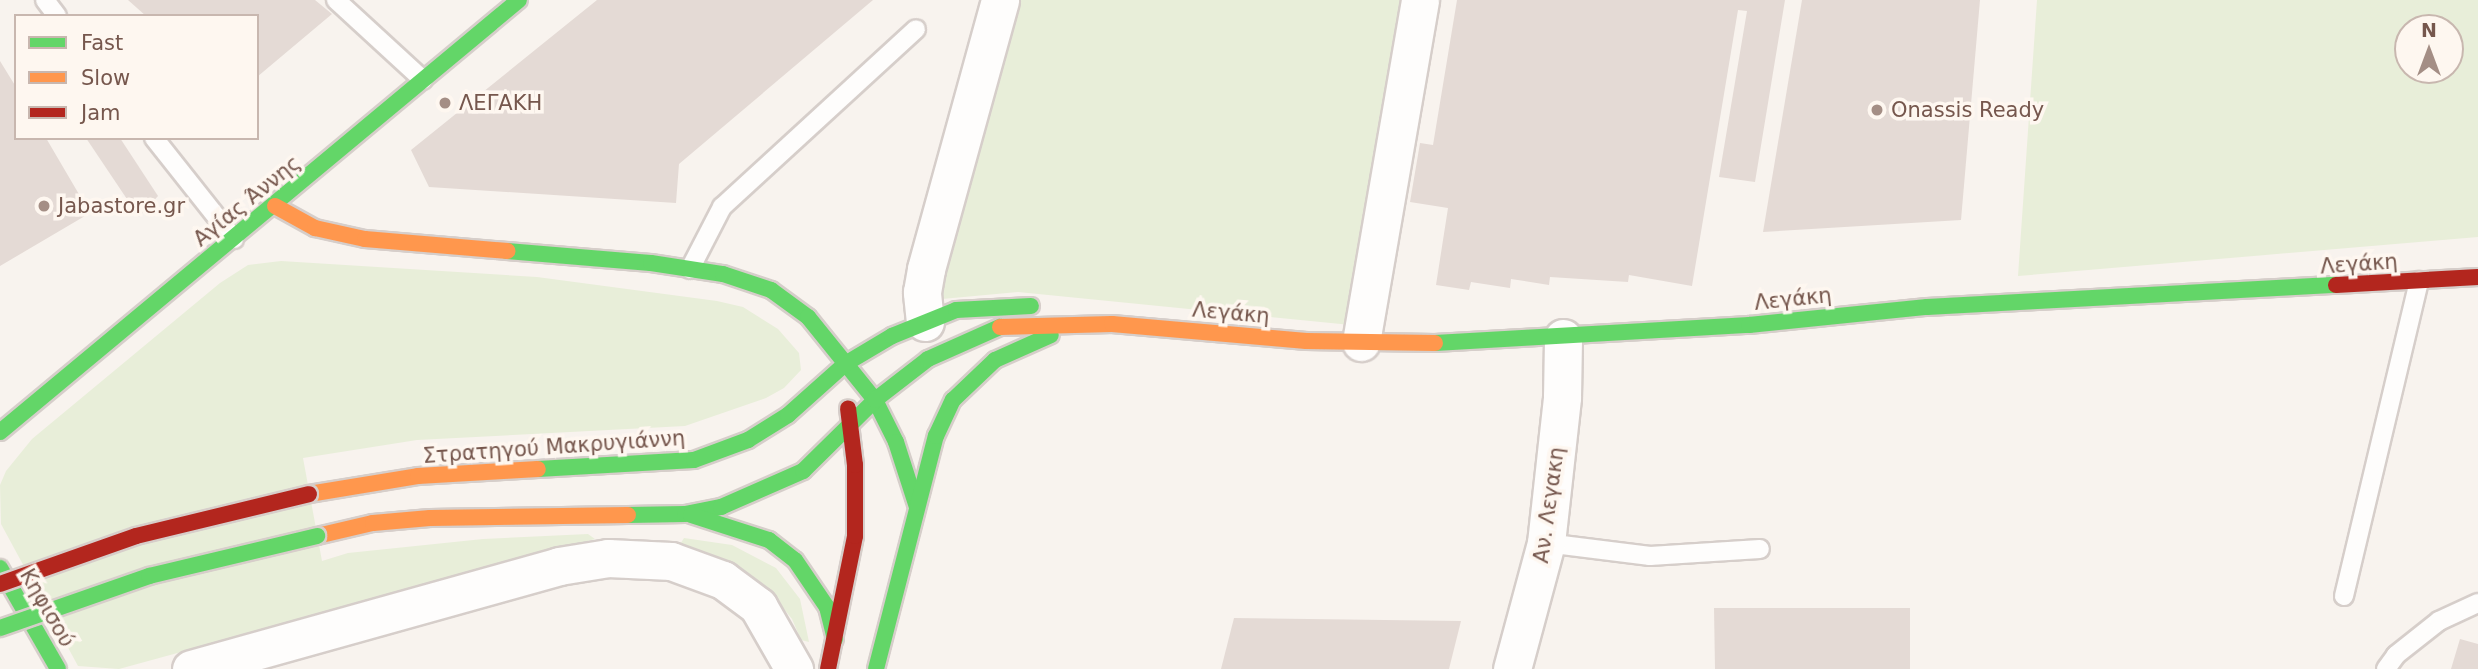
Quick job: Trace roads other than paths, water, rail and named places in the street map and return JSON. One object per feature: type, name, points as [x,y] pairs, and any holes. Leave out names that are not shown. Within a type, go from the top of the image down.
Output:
[{"type":"street","name":"Αγίας Άννης","points":[[0,432],[275,206],[519,0]]},
{"type":"street","points":[[925,321],[922,292],[926,269],[1000,0]]},
{"type":"street","points":[[1361,342],[1420,0]]},
{"type":"street","points":[[275,206],[315,228],[365,239],[690,268],[750,281],[791,302],[875,401],[896,442],[917,507]]},
{"type":"street","name":"Λεγάκη","points":[[1112,324],[1361,342],[1563,338],[1927,307],[2478,277]]},
{"type":"street","name":"Στρατηγού Μακρυγιάννη","points":[[0,584],[136,536],[309,494],[429,475],[694,460],[758,434],[788,415],[845,364],[925,321],[979,306],[1009,304],[1112,324]]},
{"type":"street","points":[[0,628],[149,576],[373,523],[430,518],[685,514],[745,500],[794,475],[823,454],[875,401],[928,359],[994,329],[1035,323],[1112,324]]},
{"type":"street","points":[[876,669],[936,436],[953,401],[973,379],[1027,342],[1112,324]]},
{"type":"street","name":"Αν. Λεγακη","points":[[1512,669],[1546,543],[1562,397],[1563,338]]},
{"type":"street","points":[[828,669],[850,570],[856,514],[845,364]]},
{"type":"street","points":[[685,514],[737,527],[769,541],[796,560],[827,607],[835,639]]},
{"type":"street","points":[[191,669],[559,566],[608,558],[671,561],[723,580],[758,607],[777,632],[794,669]]},
{"type":"street","name":"Κηφισού","points":[[0,568],[58,669]]},
{"type":"lane","points":[[44,0],[55,14]]},
{"type":"lane","points":[[335,0],[424,80]]},
{"type":"lane","points":[[690,268],[722,207],[916,29]]},
{"type":"lane","points":[[156,140],[234,239]]},
{"type":"lane","points":[[2344,596],[2419,281]]},
{"type":"lane","points":[[1546,543],[1650,556],[1760,548]]},
{"type":"lane","points":[[2386,669],[2396,654],[2439,621],[2478,603]]},
{"type":"place","name":"ΛΕΓΑΚΗ","points":[[445,103]]},
{"type":"place","name":"Onassis Ready","points":[[1877,110]]},
{"type":"place","name":"Jabastore.gr","points":[[44,206]]}]
